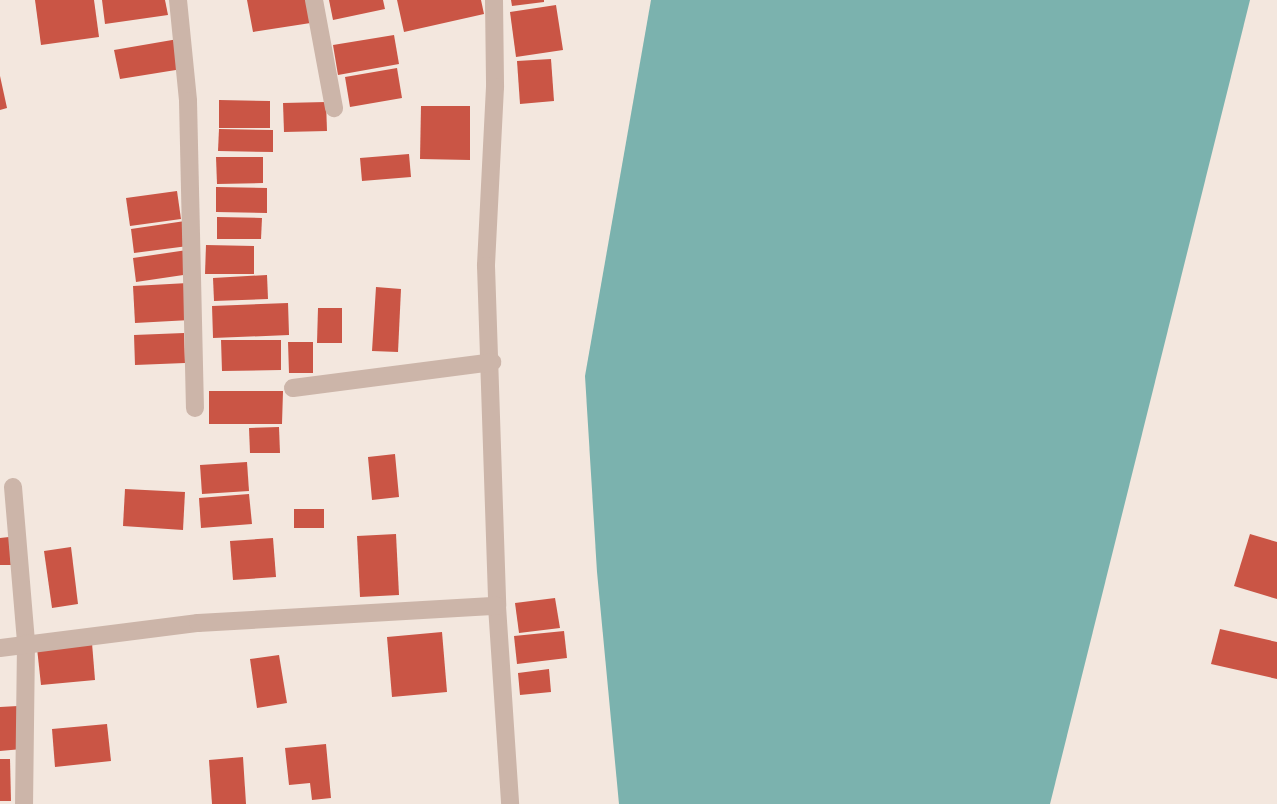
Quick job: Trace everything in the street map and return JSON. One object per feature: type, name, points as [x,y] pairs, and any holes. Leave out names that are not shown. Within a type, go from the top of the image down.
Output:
[{"type":"street","points":[[178,0],[188,101],[195,408]]},
{"type":"street","points":[[314,0],[334,108]]},
{"type":"street","points":[[494,0],[495,88],[486,267],[492,362],[497,606],[510,804]]},
{"type":"street","points":[[293,388],[492,362]]},
{"type":"street","points":[[13,487],[26,643],[24,804]]},
{"type":"street","points":[[0,648],[198,623],[497,606]]},
{"type":"water","points":[[651,0],[1250,0],[1050,804],[619,804],[597,572],[585,376]]},
{"type":"building","points":[[35,0],[94,0],[99,37],[41,45]]},
{"type":"building","points":[[102,0],[165,0],[168,15],[105,24]]},
{"type":"building","points":[[247,0],[313,0],[317,22],[253,32]]},
{"type":"building","points":[[329,0],[383,0],[385,9],[333,20]]},
{"type":"building","points":[[397,0],[481,0],[484,14],[404,32]]},
{"type":"building","points":[[511,0],[544,0],[544,2],[512,6]]},
{"type":"building","points":[[556,5],[563,50],[516,57],[510,12]]},
{"type":"building","points":[[394,35],[399,64],[338,75],[333,45]]},
{"type":"building","points":[[178,39],[182,69],[120,79],[114,50]]},
{"type":"building","points":[[551,59],[554,101],[520,104],[517,61]]},
{"type":"building","points":[[397,68],[402,98],[350,107],[345,77]]},
{"type":"building","points":[[0,76],[7,108],[0,110]]},
{"type":"building","points":[[219,100],[270,101],[270,128],[219,128]]},
{"type":"building","points":[[326,102],[327,131],[284,132],[283,103]]},
{"type":"building","points":[[421,106],[470,106],[470,160],[420,159]]},
{"type":"building","points":[[219,129],[273,130],[273,152],[218,151]]},
{"type":"building","points":[[409,154],[411,177],[362,181],[360,158]]},
{"type":"building","points":[[216,157],[263,157],[263,183],[217,184]]},
{"type":"building","points":[[216,187],[267,188],[267,213],[216,212]]},
{"type":"building","points":[[177,191],[181,219],[130,226],[126,198]]},
{"type":"building","points":[[217,217],[262,218],[261,239],[217,239]]},
{"type":"building","points":[[185,221],[188,246],[134,253],[131,229]]},
{"type":"building","points":[[206,245],[254,246],[254,274],[205,274]]},
{"type":"building","points":[[187,250],[190,274],[136,282],[133,258]]},
{"type":"building","points":[[267,275],[268,299],[214,301],[213,278]]},
{"type":"building","points":[[188,283],[190,320],[135,323],[133,286]]},
{"type":"building","points":[[376,287],[401,289],[398,352],[372,351]]},
{"type":"building","points":[[288,303],[289,335],[213,338],[212,306]]},
{"type":"building","points":[[318,308],[342,308],[342,343],[317,343]]},
{"type":"building","points":[[184,333],[185,363],[135,365],[134,335]]},
{"type":"building","points":[[221,340],[281,340],[281,370],[222,371]]},
{"type":"building","points":[[288,342],[313,342],[313,373],[289,373]]},
{"type":"building","points":[[209,391],[283,391],[282,424],[209,424]]},
{"type":"building","points":[[279,427],[280,453],[250,453],[249,428]]},
{"type":"building","points":[[395,454],[399,497],[372,500],[368,457]]},
{"type":"building","points":[[247,462],[249,491],[202,494],[200,465]]},
{"type":"building","points":[[125,489],[185,492],[183,530],[123,526]]},
{"type":"building","points":[[249,494],[252,524],[201,528],[199,498]]},
{"type":"building","points":[[294,509],[324,509],[324,528],[294,528]]},
{"type":"building","points":[[396,534],[399,595],[360,597],[357,536]]},
{"type":"building","points":[[1250,534],[1277,542],[1277,599],[1234,586]]},
{"type":"building","points":[[9,537],[11,565],[0,565],[0,538]]},
{"type":"building","points":[[273,538],[276,577],[233,580],[230,541]]},
{"type":"building","points":[[71,547],[78,604],[52,608],[44,551]]},
{"type":"building","points":[[555,598],[560,628],[519,633],[515,603]]},
{"type":"building","points":[[1220,629],[1277,642],[1277,679],[1211,664]]},
{"type":"building","points":[[564,631],[567,658],[517,664],[514,636]]},
{"type":"building","points":[[442,632],[447,692],[392,697],[387,637]]},
{"type":"building","points":[[92,643],[95,680],[41,685],[37,648]]},
{"type":"building","points":[[279,655],[287,703],[257,708],[250,659]]},
{"type":"building","points":[[549,669],[551,692],[520,695],[518,673]]},
{"type":"building","points":[[18,706],[22,749],[0,751],[0,707]]},
{"type":"building","points":[[107,724],[111,761],[55,767],[52,729]]},
{"type":"building","points":[[326,744],[331,798],[312,800],[310,783],[289,785],[285,748]]},
{"type":"building","points":[[243,757],[246,804],[212,804],[209,760]]},
{"type":"building","points":[[0,759],[10,759],[11,801],[0,801]]}]
